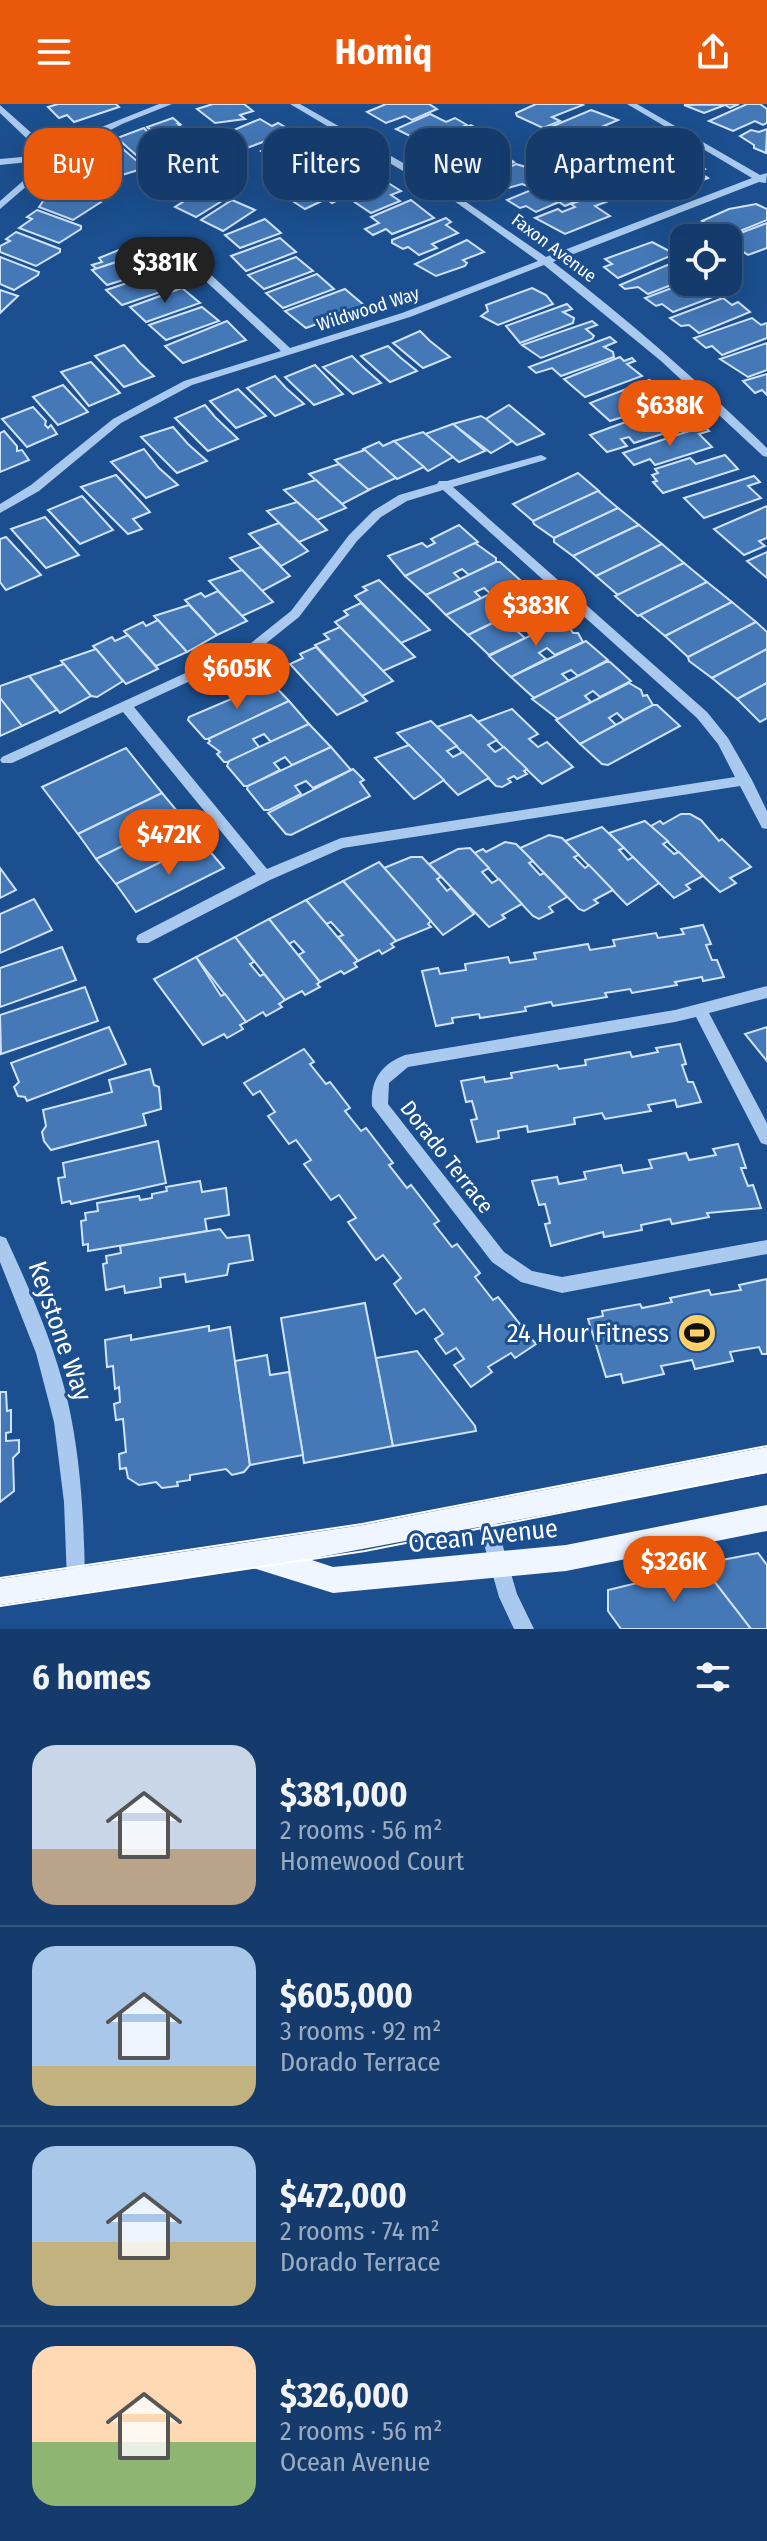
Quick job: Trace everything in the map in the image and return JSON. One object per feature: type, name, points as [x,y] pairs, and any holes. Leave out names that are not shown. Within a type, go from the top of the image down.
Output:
[{"type":"main road","name":"Ocean Avenue","points":[[0,1592],[485,1516],[767,1460]]},
{"type":"main road","name":"Ocean Avenue","points":[[253,1554],[333,1580],[566,1558],[767,1518]]},
{"type":"street","points":[[106,128],[168,104]]},
{"type":"street","name":"Faxon Avenue","points":[[294,104],[448,193],[545,261],[668,360],[767,454]]},
{"type":"street","points":[[631,104],[764,179]]},
{"type":"street","points":[[0,108],[24,131]]},
{"type":"street","points":[[0,162],[24,160]]},
{"type":"street","name":"Wildwood Way","points":[[0,509],[35,488],[117,421],[151,400],[227,368],[406,315],[764,179]]},
{"type":"street","points":[[0,206],[24,183]]},
{"type":"street","points":[[176,248],[287,351]]},
{"type":"street","points":[[7,760],[255,646],[295,614],[353,538],[377,514],[403,498],[541,458]]},
{"type":"street","points":[[443,484],[702,715],[723,741],[767,824]]},
{"type":"street","points":[[125,705],[265,876]]},
{"type":"street","points":[[143,939],[309,854],[373,836],[745,780]]},
{"type":"street","name":"Dorado Terrace","points":[[767,992],[700,1010],[405,1061],[386,1073],[378,1088],[380,1106],[498,1257],[514,1272],[533,1281],[562,1285],[767,1247]]},
{"type":"street","points":[[700,1010],[767,1138]]},
{"type":"street","name":"Keystone Way","points":[[0,1243],[45,1353],[63,1421],[74,1502],[76,1581]]},
{"type":"street","points":[[485,1516],[508,1597],[524,1629]]},
{"type":"building","points":[[58,104],[116,104],[119,107],[74,122],[67,115],[59,118],[48,107]]},
{"type":"building","points":[[213,104],[244,104],[253,111],[240,115],[245,119],[215,123],[197,109]]},
{"type":"building","points":[[386,104],[429,104],[437,109],[412,120],[405,116],[386,123],[367,112]]},
{"type":"building","points":[[536,104],[583,105],[552,117],[560,121],[543,128],[516,113]]},
{"type":"building","points":[[739,104],[730,108],[725,105],[704,113],[684,105]]},
{"type":"building","points":[[747,104],[760,104],[767,109],[767,123],[763,125],[755,121],[733,131],[709,121]]},
{"type":"building","points":[[591,110],[618,120],[599,128],[548,128]]},
{"type":"building","points":[[430,114],[446,122],[455,118],[467,125],[460,128],[405,128],[405,134],[396,129]]},
{"type":"building","points":[[173,118],[183,128],[148,128]]},
{"type":"building","points":[[260,119],[272,126],[278,123],[287,128],[263,128],[263,142],[247,148],[247,128],[239,128]]},
{"type":"building","points":[[767,129],[766,153],[740,136],[751,130],[759,132]]},
{"type":"building","points":[[138,130],[138,157],[122,142],[122,136]]},
{"type":"building","points":[[122,148],[138,162],[138,170],[122,175]]},
{"type":"building","points":[[516,164],[526,167],[526,186],[510,187],[510,167]]},
{"type":"building","points":[[389,184],[401,191],[391,195],[400,201],[371,213],[352,200],[389,200]]},
{"type":"building","points":[[526,192],[526,200],[579,200],[565,206],[559,202],[536,212],[526,206],[520,208],[507,200]]},
{"type":"building","points":[[44,200],[101,202],[73,220],[39,207]]},
{"type":"building","points":[[186,200],[224,200],[196,217],[175,207]]},
{"type":"building","points":[[232,200],[255,210],[223,231],[201,220]]},
{"type":"building","points":[[291,200],[324,200],[305,209]]},
{"type":"building","points":[[411,200],[434,218],[392,234],[386,229],[373,235],[365,229],[379,223],[371,217]]},
{"type":"building","points":[[582,200],[603,200],[606,202],[595,206],[610,216],[565,234],[535,218],[558,209],[562,212],[575,207],[571,204]]},
{"type":"building","points":[[756,204],[767,209],[767,220],[742,230],[742,224],[706,224],[702,221],[729,209]]},
{"type":"building","points":[[37,210],[81,226],[81,229],[59,243],[19,228],[32,219],[27,217]]},
{"type":"building","points":[[446,218],[451,222],[446,225],[458,233],[432,244],[437,248],[419,255],[408,247],[403,249],[392,243],[392,240]]},
{"type":"building","points":[[265,219],[281,233],[240,248],[225,235]]},
{"type":"building","points":[[767,223],[767,248],[748,255],[742,251],[742,232]]},
{"type":"building","points":[[16,232],[60,249],[60,252],[36,266],[0,252],[0,246],[10,241],[6,239]]},
{"type":"building","points":[[280,238],[296,252],[246,271],[231,256]]},
{"type":"building","points":[[467,240],[484,252],[463,260],[467,263],[465,266],[436,276],[415,264]]},
{"type":"building","points":[[652,242],[670,251],[670,256],[618,278],[604,267],[612,264],[605,259]]},
{"type":"building","points":[[119,250],[126,258],[97,269],[92,265],[102,262],[99,258]]},
{"type":"building","points":[[138,255],[155,270],[107,285],[92,270]]},
{"type":"building","points":[[0,257],[39,272],[38,275],[14,290],[0,284]]},
{"type":"building","points":[[296,257],[313,271],[264,289],[248,275]]},
{"type":"building","points":[[670,264],[670,285],[648,294],[638,287],[625,289],[620,285]]},
{"type":"building","points":[[160,272],[178,286],[122,305],[106,290]]},
{"type":"building","points":[[317,274],[334,289],[283,308],[266,293]]},
{"type":"building","points":[[182,288],[200,303],[146,322],[130,307]]},
{"type":"building","points":[[532,288],[546,295],[553,304],[498,325],[481,316],[488,311],[486,305]]},
{"type":"building","points":[[345,289],[365,306],[306,328],[285,311]]},
{"type":"building","points":[[670,289],[670,296],[715,296],[673,312],[645,298]]},
{"type":"building","points":[[0,290],[18,296],[0,313]]},
{"type":"building","points":[[723,298],[732,305],[738,302],[750,312],[699,333],[689,325],[681,326],[670,318]]},
{"type":"building","points":[[567,304],[572,309],[563,312],[574,318],[573,323],[520,343],[506,326]]},
{"type":"building","points":[[202,307],[219,321],[166,340],[149,325]]},
{"type":"building","points":[[752,318],[761,325],[767,323],[767,338],[722,355],[712,346],[706,348],[694,338]]},
{"type":"building","points":[[227,321],[246,340],[183,363],[165,346]]},
{"type":"building","points":[[592,321],[597,325],[586,329],[594,336],[592,339],[541,358],[522,345]]},
{"type":"building","points":[[420,331],[450,357],[423,368],[393,343]]},
{"type":"building","points":[[610,337],[616,342],[604,347],[613,352],[614,357],[561,376],[552,368],[536,373],[529,367]]},
{"type":"building","points":[[767,343],[767,370],[748,377],[720,359]]},
{"type":"building","points":[[124,345],[154,376],[124,387],[95,356]]},
{"type":"building","points":[[388,346],[417,371],[390,382],[361,356]]},
{"type":"building","points":[[352,356],[381,383],[353,394],[323,367]]},
{"type":"building","points":[[620,357],[624,361],[632,358],[635,361],[627,364],[642,376],[585,397],[564,379]]},
{"type":"building","points":[[91,362],[120,393],[89,406],[61,372]]},
{"type":"building","points":[[315,365],[343,394],[314,405],[285,377]]},
{"type":"building","points":[[767,374],[767,395],[762,390],[755,393],[743,381]]},
{"type":"building","points":[[275,376],[304,404],[275,416],[247,388]]},
{"type":"building","points":[[649,380],[661,385],[657,387],[660,390],[656,391],[666,400],[652,405],[654,407],[610,421],[590,403]]},
{"type":"building","points":[[63,385],[88,412],[58,425],[33,397]]},
{"type":"building","points":[[238,389],[266,416],[236,428],[210,401]]},
{"type":"building","points":[[681,404],[687,410],[679,415],[690,425],[634,443],[629,437],[621,439],[627,446],[607,452],[590,435]]},
{"type":"building","points":[[205,405],[238,439],[208,451],[175,418]]},
{"type":"building","points":[[509,405],[544,434],[517,445],[486,419]]},
{"type":"building","points":[[33,407],[46,421],[45,425],[48,428],[51,425],[57,434],[27,447],[2,419]]},
{"type":"building","points":[[481,416],[512,441],[491,453],[453,424]]},
{"type":"building","points":[[453,424],[485,451],[459,462],[425,434]]},
{"type":"building","points":[[704,426],[709,431],[699,434],[712,447],[655,465],[650,459],[634,465],[623,453]]},
{"type":"building","points":[[173,427],[207,461],[177,473],[141,437]]},
{"type":"building","points":[[4,431],[17,446],[17,451],[22,450],[29,460],[0,472],[0,433]]},
{"type":"building","points":[[423,432],[453,457],[428,471],[394,441]]},
{"type":"building","points":[[394,441],[424,467],[397,479],[363,449],[379,442],[383,446]]},
{"type":"building","points":[[144,449],[178,485],[146,498],[111,462]]},
{"type":"building","points":[[365,450],[396,478],[368,490],[335,460]]},
{"type":"building","points":[[725,455],[738,469],[663,493],[653,482],[657,481],[652,475],[658,473],[655,469],[690,458],[696,464]]},
{"type":"building","points":[[339,464],[369,490],[342,504],[309,474]]},
{"type":"building","points":[[578,473],[599,491],[533,521],[513,504]]},
{"type":"building","points":[[116,475],[150,512],[133,519],[142,529],[128,534],[81,487]]},
{"type":"building","points":[[754,476],[760,482],[748,486],[761,498],[704,518],[684,498]]},
{"type":"building","points":[[316,480],[346,508],[317,520],[284,490]]},
{"type":"building","points":[[598,491],[618,508],[554,538],[534,524],[533,521]]},
{"type":"building","points":[[82,496],[113,530],[80,544],[48,510]]},
{"type":"building","points":[[297,502],[327,530],[299,542],[267,511]]},
{"type":"building","points":[[767,506],[767,538],[759,541],[765,546],[744,555],[714,529]]},
{"type":"building","points":[[618,508],[639,525],[573,556],[554,542],[554,538]]},
{"type":"building","points":[[45,517],[79,555],[46,568],[11,529]]},
{"type":"building","points":[[279,523],[308,551],[281,566],[249,534]]},
{"type":"building","points":[[459,525],[478,542],[405,576],[388,556],[422,543],[427,547],[435,543],[431,539]]},
{"type":"building","points":[[639,525],[662,544],[596,576],[573,556]]},
{"type":"building","points":[[6,537],[41,575],[6,590],[0,582],[0,539]]},
{"type":"building","points":[[475,543],[496,558],[496,562],[469,575],[462,569],[454,573],[460,579],[426,595],[405,576]]},
{"type":"building","points":[[662,544],[684,563],[618,595],[596,576]]},
{"type":"building","points":[[261,547],[290,576],[262,591],[230,558]]},
{"type":"building","points":[[767,552],[767,578],[747,561]]},
{"type":"building","points":[[496,562],[520,580],[491,594],[484,588],[475,592],[481,598],[446,615],[426,595]]},
{"type":"building","points":[[684,563],[707,582],[638,616],[615,596]]},
{"type":"building","points":[[242,570],[273,602],[242,616],[209,581]]},
{"type":"building","points":[[379,580],[430,630],[401,643],[355,596],[367,590],[363,587]]},
{"type":"building","points":[[517,581],[541,600],[511,614],[504,608],[495,612],[502,618],[468,635],[446,615]]},
{"type":"building","points":[[707,582],[732,602],[665,636],[640,615]]},
{"type":"building","points":[[218,591],[247,621],[217,635],[185,600],[201,593],[205,597]]},
{"type":"building","points":[[538,601],[563,619],[533,634],[526,627],[517,631],[525,638],[489,655],[468,635]]},
{"type":"building","points":[[732,602],[756,622],[688,657],[665,636]]},
{"type":"building","points":[[361,603],[415,657],[383,671],[335,622],[348,615],[344,611]]},
{"type":"building","points":[[189,605],[217,635],[187,652],[154,616]]},
{"type":"building","points":[[158,620],[187,652],[156,666],[124,631],[143,622],[146,626]]},
{"type":"building","points":[[560,621],[566,622],[583,642],[555,655],[547,648],[539,653],[546,659],[511,677],[489,656]]},
{"type":"building","points":[[756,622],[767,632],[767,649],[712,678],[689,661],[688,657]]},
{"type":"building","points":[[340,627],[393,681],[362,696],[315,645],[329,639],[324,634]]},
{"type":"building","points":[[128,635],[158,669],[126,684],[93,646],[112,637],[115,641]]},
{"type":"building","points":[[586,641],[608,660],[578,676],[571,670],[562,674],[569,681],[534,698],[511,677]]},
{"type":"building","points":[[316,647],[367,701],[337,715],[290,664],[303,658],[300,654]]},
{"type":"building","points":[[96,649],[123,681],[97,697],[91,696],[61,661]]},
{"type":"building","points":[[767,649],[767,683],[737,699],[712,678]]},
{"type":"building","points":[[610,662],[631,681],[600,697],[593,691],[585,696],[591,702],[558,719],[532,699]]},
{"type":"building","points":[[64,664],[91,696],[60,713],[29,676]]},
{"type":"building","points":[[29,676],[57,710],[22,726],[0,698],[0,686]]},
{"type":"building","points":[[271,682],[289,701],[208,739],[188,720],[189,717]]},
{"type":"building","points":[[629,683],[641,690],[643,696],[647,695],[653,705],[624,720],[617,713],[609,718],[616,725],[580,744],[556,720]]},
{"type":"building","points":[[767,683],[767,718],[760,722],[737,699]]},
{"type":"building","points":[[0,698],[22,726],[0,736]]},
{"type":"building","points":[[289,701],[309,724],[271,742],[264,734],[253,739],[259,747],[229,762],[224,762],[217,754],[220,752],[208,743],[208,739]]},
{"type":"building","points":[[657,705],[680,726],[608,765],[602,764],[580,744]]},
{"type":"building","points":[[512,709],[538,734],[529,739],[538,747],[547,742],[573,767],[542,784],[477,722]]},
{"type":"building","points":[[471,715],[497,740],[488,745],[495,752],[504,747],[527,769],[524,771],[527,774],[508,779],[511,782],[502,787],[496,786],[437,727]]},
{"type":"building","points":[[431,721],[457,746],[447,751],[453,757],[463,752],[489,778],[458,795],[397,733]]},
{"type":"building","points":[[309,724],[331,747],[292,765],[285,757],[274,763],[280,770],[248,786],[244,786],[227,766],[229,761]]},
{"type":"building","points":[[409,745],[444,780],[414,799],[375,758]]},
{"type":"building","points":[[331,747],[351,770],[313,788],[306,781],[295,786],[301,794],[269,810],[264,810],[247,789],[248,786]]},
{"type":"building","points":[[126,748],[162,793],[78,834],[42,787]]},
{"type":"building","points":[[353,769],[364,780],[360,782],[370,796],[291,835],[286,834],[268,813]]},
{"type":"building","points":[[162,793],[182,817],[96,859],[78,834]]},
{"type":"building","points":[[681,814],[690,814],[701,820],[719,841],[722,839],[751,867],[730,878],[736,883],[720,892],[651,826],[660,821],[663,824]]},
{"type":"building","points":[[182,817],[202,842],[116,884],[96,859]]},
{"type":"building","points":[[645,821],[668,841],[663,844],[674,854],[679,852],[703,876],[686,885],[690,889],[674,898],[609,833]]},
{"type":"building","points":[[602,827],[624,848],[619,850],[628,860],[633,857],[659,883],[627,905],[565,841]]},
{"type":"building","points":[[549,835],[562,838],[579,855],[574,857],[585,868],[589,865],[613,890],[594,900],[598,903],[584,911],[579,909],[520,848]]},
{"type":"building","points":[[202,842],[224,868],[136,912],[116,884]]},
{"type":"building","points":[[505,842],[516,844],[533,861],[529,863],[540,875],[544,873],[567,897],[549,907],[553,912],[539,919],[533,916],[474,853],[483,849],[486,852]]},
{"type":"building","points":[[470,848],[489,868],[482,872],[492,883],[499,879],[522,904],[502,915],[505,918],[489,927],[429,864],[458,849]]},
{"type":"building","points":[[411,857],[422,857],[441,877],[437,879],[447,891],[451,888],[474,914],[443,935],[384,868]]},
{"type":"building","points":[[379,862],[431,921],[428,924],[431,927],[396,941],[343,881]]},
{"type":"building","points":[[0,868],[16,890],[0,898]]},
{"type":"building","points":[[343,881],[396,941],[391,944],[394,947],[382,954],[379,950],[358,961],[338,937],[343,935],[331,922],[326,924],[306,900]]},
{"type":"building","points":[[34,899],[52,930],[0,953],[0,914]]},
{"type":"building","points":[[306,900],[358,961],[354,963],[357,967],[320,982],[298,955],[304,952],[294,941],[289,944],[269,919]]},
{"type":"building","points":[[269,919],[320,982],[317,984],[320,987],[305,995],[302,991],[285,1000],[235,937]]},
{"type":"building","points":[[703,925],[711,944],[706,945],[712,960],[717,960],[724,977],[703,981],[702,977],[632,993],[630,989],[605,993],[607,997],[553,1006],[551,1002],[525,1007],[526,1011],[480,1018],[479,1014],[452,1018],[453,1023],[436,1026],[422,971],[438,968],[440,974],[466,970],[465,964],[508,957],[510,963],[536,959],[534,953],[588,944],[590,950],[615,946],[613,940],[656,933],[658,938],[684,934],[681,929]]},
{"type":"building","points":[[235,937],[254,962],[250,964],[260,976],[264,974],[285,1000],[279,1004],[282,1007],[266,1016],[263,1012],[246,1022],[196,957]]},
{"type":"building","points":[[62,947],[76,980],[0,1007],[0,968]]},
{"type":"building","points":[[196,957],[221,996],[225,994],[246,1022],[240,1025],[243,1029],[227,1038],[224,1034],[203,1045],[154,979]]},
{"type":"building","points":[[85,987],[98,1021],[1,1054],[0,1015]]},
{"type":"building","points":[[109,1027],[126,1064],[27,1101],[25,1097],[18,1096],[14,1087],[19,1082],[11,1063]]},
{"type":"building","points":[[767,1027],[767,1061],[745,1034]]},
{"type":"building","points":[[680,1044],[688,1082],[693,1082],[701,1102],[677,1107],[675,1100],[648,1105],[651,1111],[605,1119],[602,1113],[574,1118],[575,1124],[528,1132],[527,1126],[498,1131],[499,1138],[477,1142],[471,1120],[477,1119],[472,1101],[466,1102],[461,1081],[484,1077],[485,1082],[512,1078],[511,1073],[557,1065],[559,1069],[586,1065],[585,1060],[630,1052],[632,1057],[658,1052],[656,1048]]},
{"type":"building","points":[[304,1049],[314,1062],[310,1064],[326,1084],[330,1082],[350,1108],[345,1111],[361,1131],[366,1128],[393,1163],[389,1165],[407,1188],[411,1185],[439,1221],[434,1224],[452,1247],[457,1244],[480,1273],[475,1277],[493,1300],[498,1297],[536,1344],[515,1358],[511,1353],[488,1367],[492,1372],[471,1387],[454,1365],[464,1359],[456,1348],[446,1354],[435,1339],[443,1334],[424,1309],[416,1314],[394,1284],[401,1278],[383,1255],[376,1260],[348,1222],[356,1218],[339,1195],[331,1200],[304,1164],[311,1160],[296,1140],[289,1144],[268,1116],[275,1112],[260,1091],[253,1095],[244,1083]]},
{"type":"building","points":[[150,1069],[154,1085],[159,1087],[161,1109],[143,1114],[146,1125],[51,1150],[44,1141],[42,1132],[46,1126],[43,1110],[112,1092],[109,1080]]},
{"type":"building","points":[[158,1141],[166,1183],[71,1204],[70,1201],[62,1203],[58,1178],[65,1177],[63,1163]]},
{"type":"building","points":[[738,1144],[746,1168],[741,1168],[748,1186],[753,1185],[761,1208],[707,1213],[709,1217],[672,1224],[670,1219],[641,1225],[642,1230],[604,1237],[603,1232],[551,1246],[545,1224],[550,1223],[545,1204],[539,1205],[532,1181],[557,1177],[559,1184],[586,1179],[584,1172],[621,1165],[623,1173],[652,1168],[649,1160],[686,1153],[689,1160],[716,1155],[713,1149]]},
{"type":"building","points":[[200,1181],[202,1192],[226,1188],[229,1215],[205,1219],[207,1231],[88,1251],[88,1244],[83,1245],[81,1221],[86,1220],[85,1213],[98,1211],[97,1203],[139,1196],[140,1200],[152,1198],[152,1194],[167,1191],[166,1187]]},
{"type":"building","points":[[220,1229],[227,1238],[249,1235],[253,1260],[229,1264],[227,1275],[186,1282],[185,1274],[160,1278],[161,1287],[125,1293],[124,1286],[106,1290],[103,1264],[107,1263],[106,1256],[121,1253],[120,1246]]},
{"type":"building","points":[[767,1279],[767,1354],[762,1354],[759,1347],[730,1352],[733,1361],[695,1369],[692,1360],[661,1366],[664,1374],[623,1383],[621,1374],[606,1377],[588,1319],[603,1316],[602,1311],[640,1304],[642,1308],[709,1290],[711,1295],[741,1290],[739,1285]]},
{"type":"building","points":[[365,1303],[393,1446],[304,1463],[281,1318]]},
{"type":"building","points":[[209,1326],[209,1331],[230,1327],[250,1465],[244,1472],[232,1475],[226,1469],[190,1475],[190,1480],[177,1482],[178,1486],[162,1488],[156,1482],[139,1485],[128,1478],[126,1468],[120,1469],[119,1454],[126,1452],[123,1419],[116,1420],[114,1404],[120,1402],[119,1387],[115,1389],[113,1366],[107,1367],[105,1340],[131,1335],[131,1340]]},
{"type":"building","points":[[417,1351],[476,1431],[393,1446],[376,1358]]},
{"type":"building","points":[[267,1355],[270,1375],[289,1372],[303,1455],[250,1465],[235,1361]]},
{"type":"building","points":[[0,1392],[6,1392],[7,1411],[11,1410],[11,1432],[6,1433],[6,1441],[19,1440],[19,1452],[13,1458],[14,1491],[0,1502]]},
{"type":"building","points":[[758,1553],[767,1565],[767,1629],[751,1629],[701,1564]]},
{"type":"building","points":[[703,1567],[751,1629],[621,1629],[608,1611],[608,1590]]},
{"type":"tram line","points":[[0,1578],[362,1524],[767,1446]]},
{"type":"tram line","points":[[0,1606],[365,1551],[767,1472]]},
{"type":"place","name":"24 Hour Fitness","points":[[697,1333]]}]
